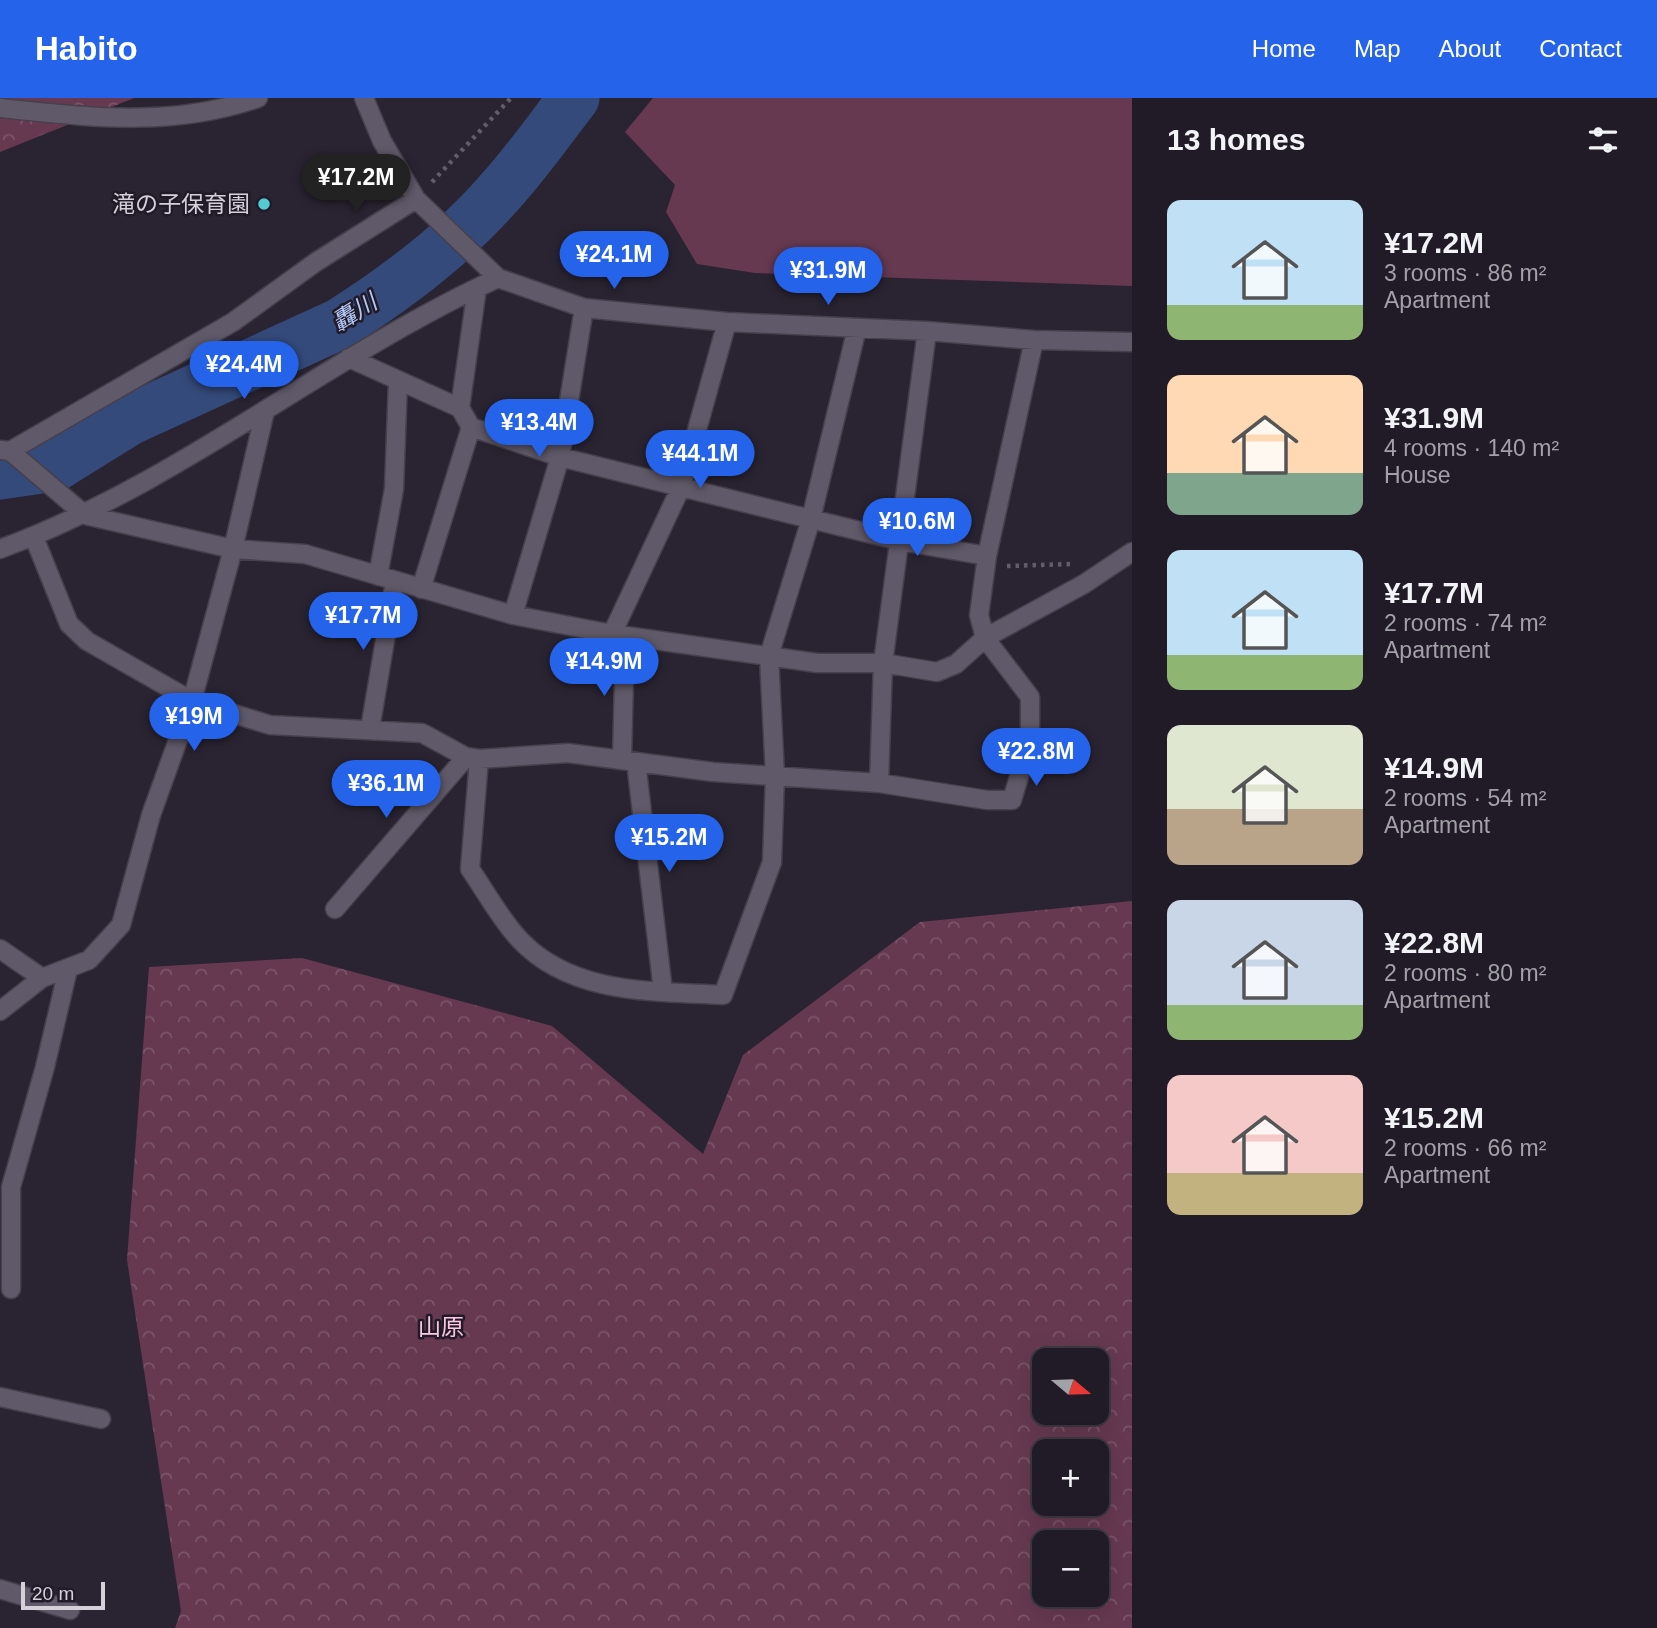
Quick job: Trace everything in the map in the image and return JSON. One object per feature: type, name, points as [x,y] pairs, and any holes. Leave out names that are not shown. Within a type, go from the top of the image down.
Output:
[{"type":"street","points":[[0,108],[101,118],[158,119],[228,108],[258,98]]},
{"type":"street","points":[[364,98],[382,141],[416,199],[498,278],[584,308],[727,322],[927,331],[1034,340],[1132,342]]},
{"type":"street","points":[[416,199],[316,262],[233,323],[5,451],[85,515],[233,549],[305,554],[513,615],[619,635],[817,663],[883,663],[937,672],[956,664],[985,638],[1132,552]]},
{"type":"street","points":[[0,549],[85,515],[265,411],[349,358],[498,278]]},
{"type":"street","points":[[460,408],[477,288]]},
{"type":"street","points":[[513,615],[560,457],[584,308]]},
{"type":"street","points":[[663,991],[629,761],[619,635],[681,487],[727,322]]},
{"type":"street","points":[[472,758],[470,869],[520,940],[556,968],[614,988],[723,995],[772,862],[775,776],[769,656],[811,519],[856,328]]},
{"type":"street","points":[[879,783],[883,663],[927,331]]},
{"type":"street","points":[[34,537],[69,624],[87,641],[192,701],[270,725],[422,733],[472,758],[568,753],[775,776],[879,783],[986,800],[1012,800],[1031,740],[1030,697],[985,638],[979,614],[986,561],[1034,340]]},
{"type":"street","points":[[349,358],[460,408],[471,427],[560,457],[986,561]]},
{"type":"street","points":[[370,729],[394,489],[398,380]]},
{"type":"street","points":[[0,1011],[42,978],[89,960],[121,925],[151,815],[192,701],[233,549],[265,411]]},
{"type":"street","points":[[421,589],[471,427]]},
{"type":"street","points":[[335,909],[472,758]]},
{"type":"street","points":[[0,949],[42,978]]},
{"type":"street","points":[[11,1289],[11,1188],[45,1067],[68,969]]},
{"type":"street","points":[[0,1397],[101,1419]]},
{"type":"street","points":[[0,1588],[70,1610]]},
{"type":"path","points":[[416,199],[511,98]]},
{"type":"path","points":[[986,561],[1072,564],[1107,569]]},
{"type":"green space","points":[[0,98],[134,98],[0,152]]},
{"type":"green space","points":[[653,98],[1132,98],[1132,286],[755,273],[697,264],[666,212],[675,185],[625,132]]},
{"type":"green space","name":"山原","points":[[1132,901],[1132,1628],[175,1628],[181,1611],[127,1260],[149,967],[302,958],[552,1026],[703,1154],[743,1055],[920,922]]},
{"type":"waterway","name":"轟川","points":[[0,474],[55,466],[129,420],[339,324],[402,281],[480,214],[517,172],[574,98]]},
{"type":"place","name":"滝の子保育園","points":[[264,204]]}]
